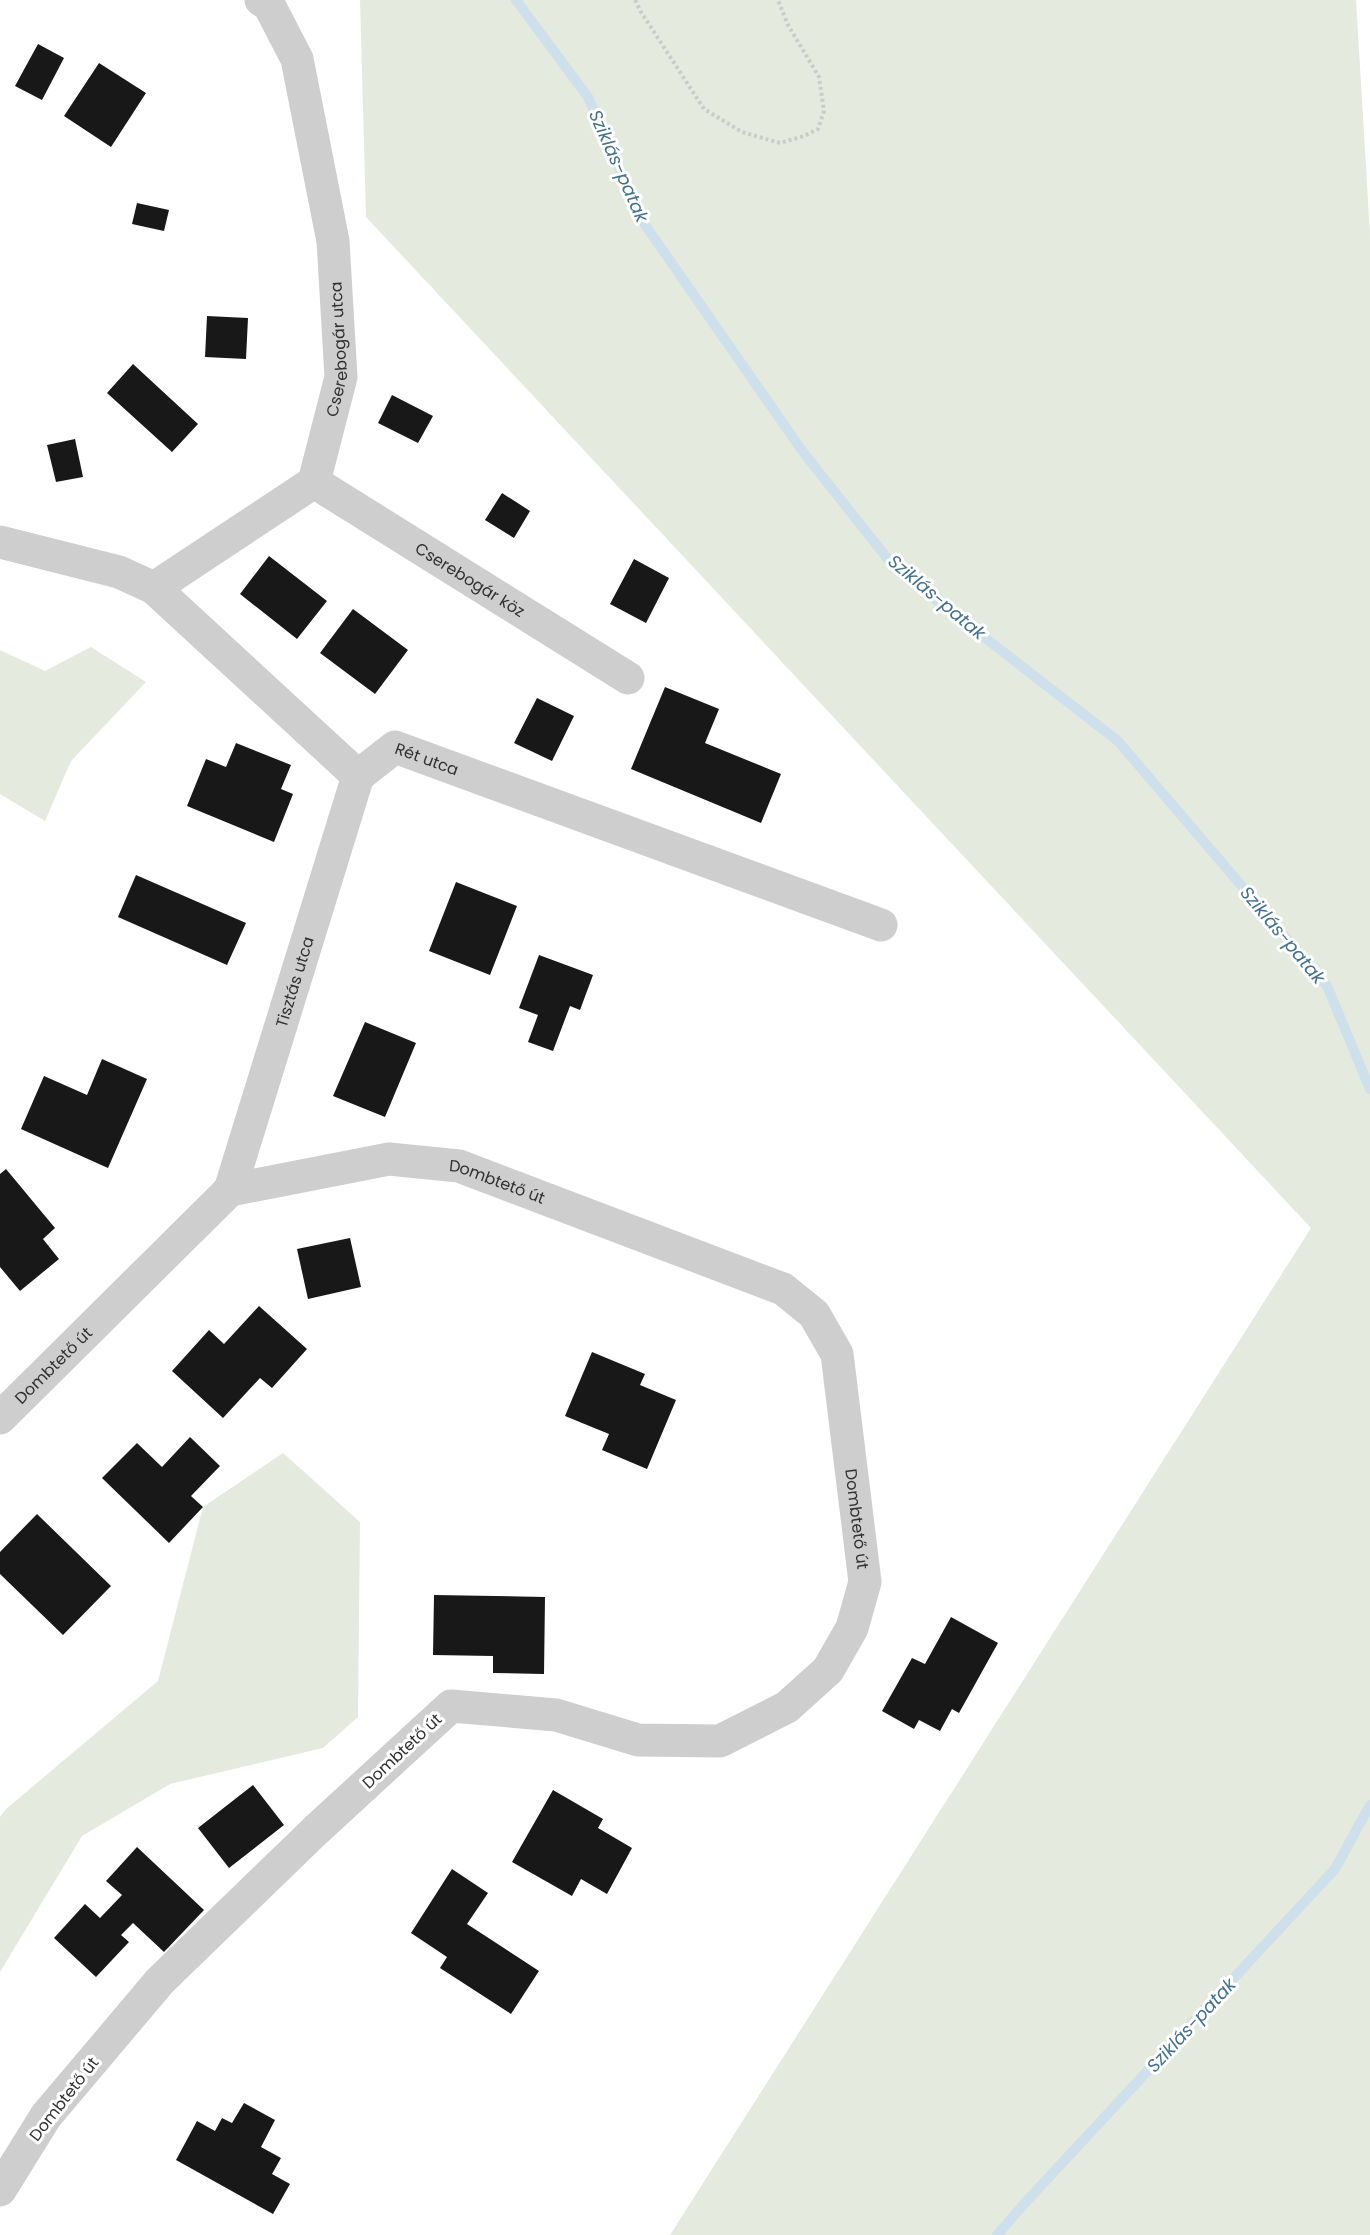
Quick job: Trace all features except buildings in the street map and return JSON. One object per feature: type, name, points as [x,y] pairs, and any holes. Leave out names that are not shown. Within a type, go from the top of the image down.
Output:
[{"type":"street","name":"Cserebogár utca","points":[[261,0],[269,5],[297,60],[333,241],[341,377],[314,482]]},
{"type":"street","points":[[154,588],[314,482]]},
{"type":"street","name":"Cserebogár köz","points":[[314,482],[628,678]]},
{"type":"street","points":[[0,542],[119,572],[154,588],[358,776]]},
{"type":"street","name":"Rét utca","points":[[358,776],[395,747],[881,925]]},
{"type":"street","name":"Tisztás utca","points":[[230,1190],[358,776]]},
{"type":"street","name":"Dombtető út","points":[[0,1418],[230,1190],[388,1159],[459,1166],[783,1289],[814,1314],[837,1354],[865,1582],[852,1628],[828,1670],[787,1707],[720,1741],[638,1740],[556,1715],[452,1706],[316,1830],[160,1981],[46,2116],[0,2190]]},
{"type":"path","points":[[635,0],[704,109],[742,132],[780,143],[818,129],[824,111],[819,77],[788,25],[778,0]]},
{"type":"shaded area","points":[[360,0],[1356,0],[1370,234],[1370,2235],[670,2235],[1311,1228],[366,217]]},
{"type":"shaded area","points":[[91,647],[146,682],[71,761],[45,821],[0,794],[0,650],[45,671]]},
{"type":"shaded area","points":[[283,1453],[360,1522],[358,1717],[323,1748],[170,1784],[82,1836],[0,1972],[0,1817],[6,1809],[158,1681],[203,1507]]},
{"type":"waterway","name":"Sziklás-patak","points":[[516,0],[588,97],[641,219],[803,452],[895,568],[1118,741],[1327,986],[1370,1089]]},
{"type":"waterway","name":"Sziklás-patak","points":[[997,2235],[1335,1869],[1370,1805]]}]
